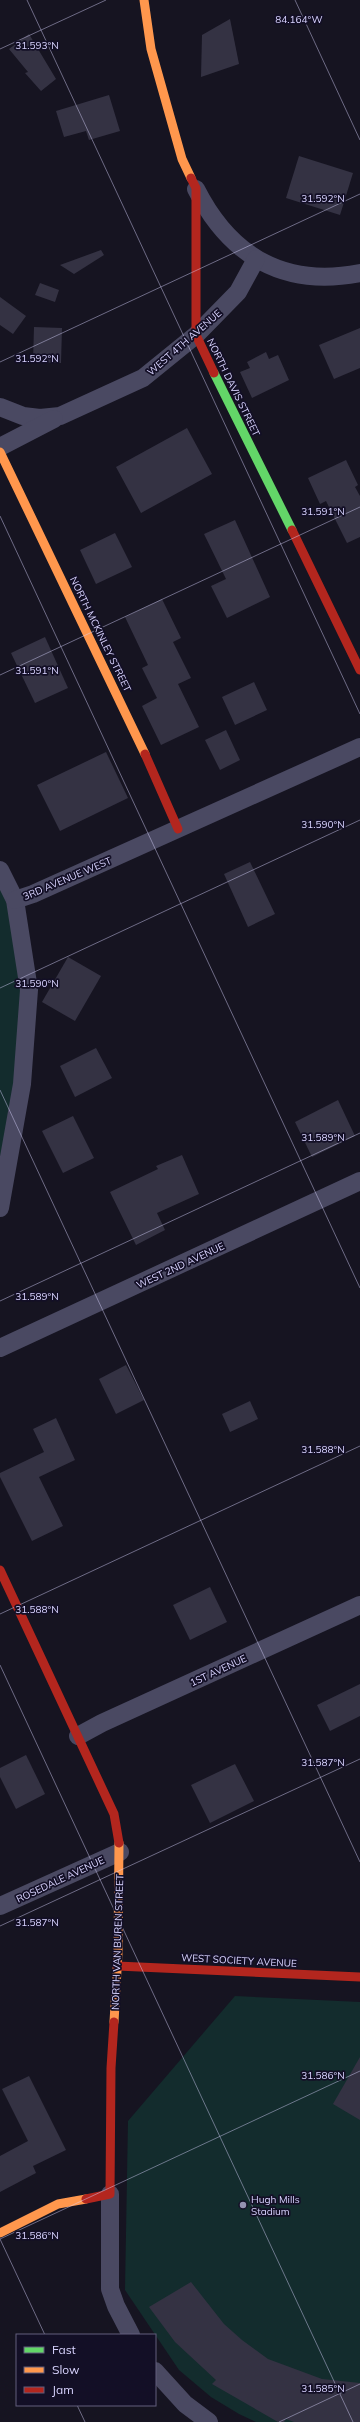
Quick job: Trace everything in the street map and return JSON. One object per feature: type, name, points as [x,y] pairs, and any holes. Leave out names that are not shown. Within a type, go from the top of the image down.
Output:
[{"type":"street","name":"NORTH DAVIS STREET","points":[[144,0],[151,49],[182,159],[196,188],[196,335],[360,670]]},
{"type":"street","points":[[196,188],[208,212],[222,230],[241,248],[256,259],[294,274],[317,277],[344,276],[360,273]]},
{"type":"street","name":"WEST 4TH AVENUE","points":[[0,447],[60,416],[143,378],[196,335],[238,292],[256,259]]},
{"type":"street","name":"WEST 4TH AVENUE","points":[[0,407],[23,416],[40,418],[60,416]]},
{"type":"street","name":"NORTH MCKINLEY STREET","points":[[0,452],[130,718],[178,829]]},
{"type":"street","name":"3RD AVENUE WEST","points":[[0,1208],[22,1084],[29,990],[15,900],[33,894],[360,747]]},
{"type":"street","points":[[0,870],[15,900]]},
{"type":"street","name":"WEST 2ND AVENUE","points":[[0,1348],[360,1181]]},
{"type":"street","name":"NORTH VAN BUREN STREET","points":[[2,1577],[78,1736],[114,1814],[118,1828],[120,1852],[117,1966],[111,2068],[110,2289],[116,2306],[130,2334]]},
{"type":"street","name":"1ST AVENUE","points":[[78,1736],[360,1605]]},
{"type":"street","name":"ROSEDALE AVENUE","points":[[0,1906],[120,1852]]},
{"type":"street","name":"WEST SOCIETY AVENUE","points":[[117,1966],[360,1977]]},
{"type":"street","points":[[0,2233],[58,2204],[110,2194]]},
{"type":"street","points":[[156,2372],[180,2399],[209,2422]]},
{"type":"green space","points":[[0,875],[27,991],[0,1198]]},
{"type":"green space","name":"Hugh Mills Stadium","points":[[235,1996],[360,2002],[360,2422],[256,2422],[239,2414],[211,2397],[179,2370],[125,2290],[128,2121]]},
{"type":"building","points":[[230,19],[239,64],[201,77],[202,35]]},
{"type":"building","points":[[29,34],[56,79],[41,91],[25,73],[28,72],[9,49]]},
{"type":"building","points":[[109,95],[120,131],[89,140],[86,131],[64,137],[56,111]]},
{"type":"building","points":[[299,156],[353,173],[340,215],[286,198]]},
{"type":"building","points":[[101,250],[104,255],[74,274],[60,265]]},
{"type":"building","points":[[40,283],[59,290],[55,302],[35,295]]},
{"type":"building","points":[[0,297],[26,316],[13,334],[0,325]]},
{"type":"building","points":[[34,327],[62,328],[61,363],[33,362]]},
{"type":"building","points":[[360,328],[360,368],[334,379],[319,345]]},
{"type":"building","points":[[266,352],[269,359],[278,355],[289,380],[252,398],[240,372],[250,368],[247,362]]},
{"type":"building","points":[[187,428],[212,474],[141,513],[116,467]]},
{"type":"building","points":[[346,460],[358,485],[355,487],[360,496],[360,537],[347,543],[326,501],[320,504],[308,478]]},
{"type":"building","points":[[235,520],[270,597],[227,618],[211,586],[226,579],[204,534]]},
{"type":"building","points":[[115,533],[132,567],[96,584],[80,550]]},
{"type":"building","points":[[162,599],[181,638],[173,642],[191,678],[178,684],[199,727],[161,745],[142,706],[157,698],[142,668],[148,665],[125,617]]},
{"type":"building","points":[[45,637],[68,688],[35,703],[11,653]]},
{"type":"building","points":[[254,682],[267,710],[235,725],[222,697]]},
{"type":"building","points":[[226,730],[240,760],[220,770],[205,740]]},
{"type":"building","points":[[106,752],[128,798],[60,831],[37,785]]},
{"type":"building","points":[[250,862],[275,914],[248,927],[224,874]]},
{"type":"building","points":[[68,957],[101,976],[75,1021],[42,1002]]},
{"type":"building","points":[[96,1048],[112,1078],[75,1097],[60,1066]]},
{"type":"building","points":[[338,1100],[355,1136],[312,1157],[295,1122]]},
{"type":"building","points":[[73,1116],[94,1158],[63,1173],[42,1131]]},
{"type":"building","points":[[182,1155],[199,1194],[157,1213],[165,1230],[136,1245],[110,1192],[158,1169],[156,1166]]},
{"type":"building","points":[[126,1365],[144,1400],[116,1414],[99,1379]]},
{"type":"building","points":[[250,1401],[258,1419],[230,1432],[222,1414]]},
{"type":"building","points":[[56,1418],[75,1460],[39,1477],[63,1526],[32,1541],[0,1477],[0,1473],[44,1452],[33,1429]]},
{"type":"building","points":[[210,1587],[227,1622],[190,1640],[173,1605]]},
{"type":"building","points":[[360,1684],[360,1716],[330,1731],[317,1705]]},
{"type":"building","points":[[26,1755],[45,1794],[16,1809],[0,1777],[0,1768]]},
{"type":"building","points":[[235,1764],[254,1801],[210,1823],[191,1785]]},
{"type":"building","points":[[360,2057],[360,2120],[333,2104]]},
{"type":"building","points":[[29,2076],[66,2150],[33,2166],[36,2173],[0,2192],[0,2156],[28,2141],[2,2089]]},
{"type":"building","points":[[191,2282],[224,2324],[242,2340],[268,2359],[322,2379],[360,2383],[360,2422],[294,2422],[286,2419],[284,2422],[278,2422],[212,2384],[216,2380],[175,2342],[149,2307]]},
{"type":"traffic: fast","points":[[214,373],[292,530]]},
{"type":"traffic: slow","points":[[144,0],[151,49],[182,159],[191,178]]},
{"type":"traffic: slow","points":[[0,452],[145,754]]},
{"type":"traffic: slow","points":[[114,2022],[118,1953],[119,1843]]},
{"type":"traffic: slow","points":[[0,2233],[58,2204],[86,2199]]},
{"type":"traffic: jam","points":[[191,178],[196,188],[196,335],[214,373]]},
{"type":"traffic: jam","points":[[292,530],[360,670]]},
{"type":"traffic: jam","points":[[145,754],[178,829]]},
{"type":"traffic: jam","points":[[0,1570],[114,1814],[119,1843]]},
{"type":"traffic: jam","points":[[117,1966],[360,1977]]},
{"type":"traffic: jam","points":[[86,2199],[110,2194],[111,2068],[114,2022]]},
{"type":"place","name":"Hugh Mills Stadium","points":[[243,2205]]}]
